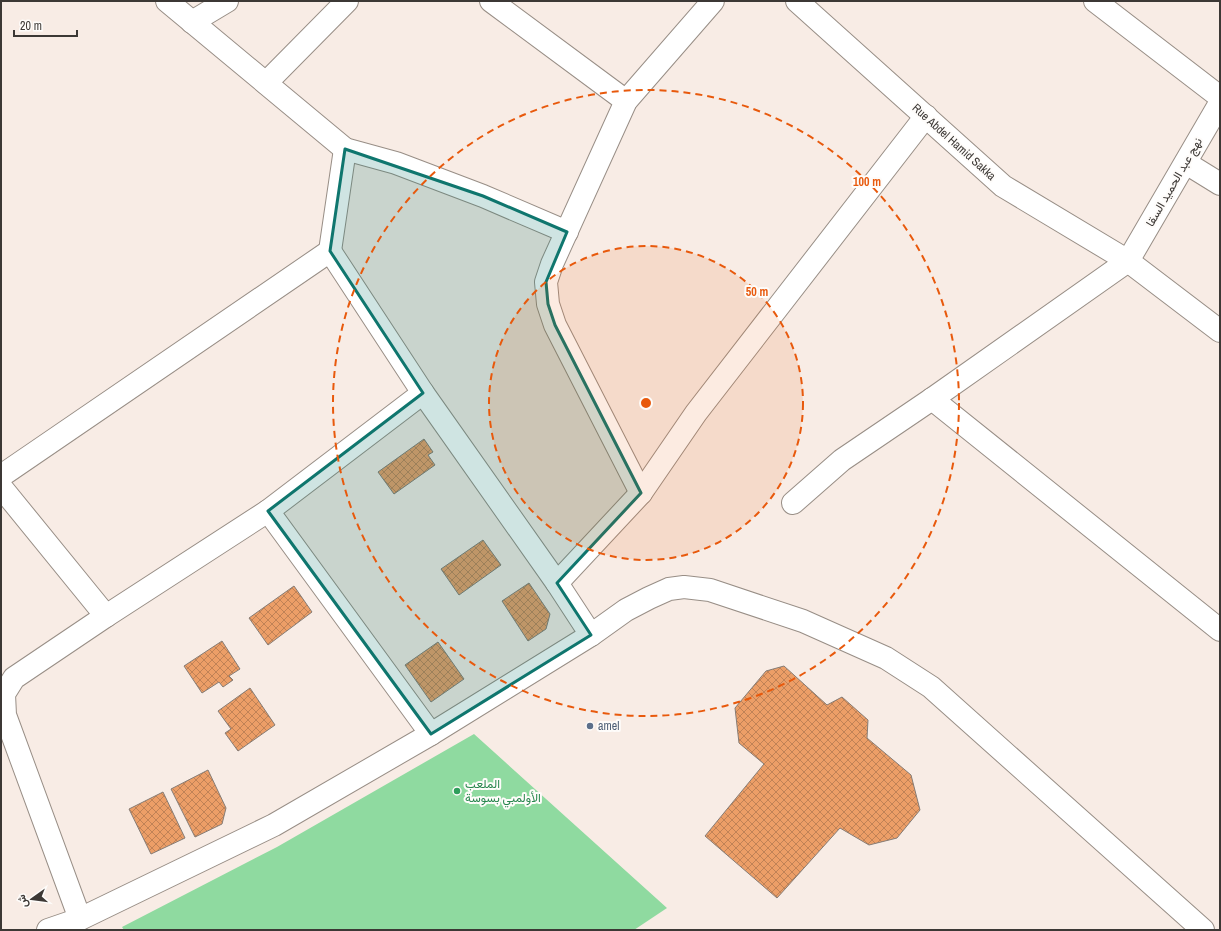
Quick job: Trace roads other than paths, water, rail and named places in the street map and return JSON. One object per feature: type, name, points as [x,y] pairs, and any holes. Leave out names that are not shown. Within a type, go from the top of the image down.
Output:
[{"type":"street","points":[[167,1],[346,149],[396,163],[483,196],[567,232]]},
{"type":"street","points":[[192,22],[228,1]]},
{"type":"street","points":[[266,83],[347,1]]},
{"type":"street","points":[[491,1],[626,101]]},
{"type":"street","points":[[641,493],[555,325],[548,304],[546,282],[552,264],[626,101],[713,1]]},
{"type":"street","name":"Rue Abdel Hamid Sakka","points":[[797,1],[1003,186],[1128,261],[1220,331]]},
{"type":"street","points":[[1095,1],[1220,97]]},
{"type":"street","name":"نهج عبد الحميد السقا","points":[[1128,261],[1220,103]]},
{"type":"street","points":[[556,583],[641,493],[696,414],[926,116]]},
{"type":"street","points":[[346,149],[330,250],[423,393],[591,635]]},
{"type":"street","points":[[1186,163],[1220,184]]},
{"type":"street","points":[[1,476],[330,250]]},
{"type":"street","points":[[793,503],[842,460],[932,399],[1128,261]]},
{"type":"street","points":[[80,919],[5,715],[4,694],[14,678],[106,616],[268,511],[423,393]]},
{"type":"street","points":[[932,399],[1220,630]]},
{"type":"street","points":[[1,487],[106,616]]},
{"type":"street","points":[[268,511],[431,734]]},
{"type":"street","points":[[48,930],[80,919],[274,825],[431,734],[591,635],[626,610],[669,590],[684,587],[710,590],[803,621],[886,658],[931,687],[1203,930]]},
{"type":"place","name":"amel","points":[[590,726]]},
{"type":"place","name":"الملعب الأولمبي بسوسة","points":[[457,791]]}]
